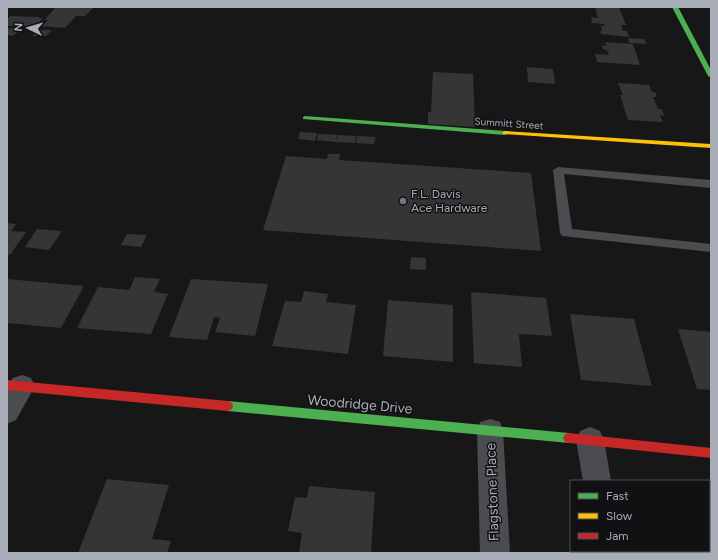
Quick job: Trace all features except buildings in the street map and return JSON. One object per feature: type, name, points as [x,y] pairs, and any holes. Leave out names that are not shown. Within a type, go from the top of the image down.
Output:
[{"type":"street","points":[[675,7],[711,76]]},
{"type":"street","name":"Summitt Street","points":[[305,118],[491,133],[711,146]]},
{"type":"street","points":[[7,412],[14,385]]},
{"type":"street","name":"Woodridge Drive","points":[[14,385],[711,453]]},
{"type":"street","name":"Flagstone Place","points":[[490,431],[495,553]]},
{"type":"street","points":[[590,440],[597,480]]},
{"type":"lane","points":[[711,184],[558,170],[566,233],[711,248]]},
{"type":"traffic: fast","points":[[675,7],[711,76]]},
{"type":"traffic: fast","points":[[305,118],[505,133]]},
{"type":"traffic: fast","points":[[228,406],[569,438]]},
{"type":"traffic: slow","points":[[505,133],[711,146]]},
{"type":"traffic: jam","points":[[7,385],[228,406]]},
{"type":"traffic: jam","points":[[569,438],[711,453]]},
{"type":"place","name":"F.L. Davis Ace Hardware","points":[[403,201]]}]
